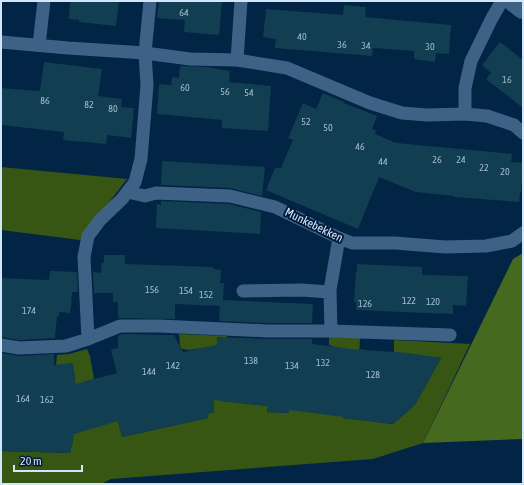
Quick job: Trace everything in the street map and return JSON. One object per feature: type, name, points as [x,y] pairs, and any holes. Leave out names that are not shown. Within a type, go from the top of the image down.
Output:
[{"type":"street","points":[[514,1],[523,8]]},
{"type":"lane","points":[[39,45],[44,1]]},
{"type":"lane","points":[[88,339],[84,257],[88,236],[100,220],[122,199],[135,182],[141,159],[147,85],[145,52],[150,1]]},
{"type":"lane","points":[[237,60],[241,1]]},
{"type":"lane","points":[[465,114],[465,88],[471,61],[502,1]]},
{"type":"lane","points":[[1,42],[68,48],[145,52],[190,59],[237,60],[286,68],[370,103],[402,113],[427,115],[465,114],[487,116],[514,125],[523,133]]},
{"type":"lane","name":"Munkebekken","points":[[128,192],[144,196],[156,193],[230,196],[275,207],[352,243],[395,243],[445,247],[486,246],[512,241],[523,233]]},
{"type":"lane","points":[[332,331],[330,290],[339,238]]},
{"type":"lane","points":[[243,291],[302,290],[328,292],[330,290]]},
{"type":"lane","points":[[1,345],[19,348],[66,346],[120,326],[450,335]]},
{"type":"green space","points":[[1,167],[127,179],[80,240],[1,230]]},
{"type":"green space","points":[[523,253],[523,439],[423,443],[513,259]]},
{"type":"green space","points":[[179,334],[227,336],[225,357],[227,357],[223,401],[268,406],[267,412],[289,413],[289,410],[331,360],[333,346],[329,345],[329,337],[360,338],[359,357],[343,418],[393,424],[416,403],[441,358],[394,352],[394,340],[470,344],[423,443],[373,459],[111,479],[101,484],[1,484],[1,451],[70,453],[73,440],[56,366],[57,355],[69,354],[87,349],[90,356],[94,379],[84,382],[118,421],[122,437],[208,418],[207,414],[214,412],[210,347],[189,350],[182,349]]},
{"type":"building","points":[[70,1],[119,1],[116,26],[79,22],[79,20],[69,19]]},
{"type":"building","points":[[159,1],[222,1],[219,35],[184,32],[185,20],[157,18]]},
{"type":"building","points":[[344,5],[366,7],[365,17],[451,25],[449,54],[436,53],[435,62],[414,59],[414,51],[373,48],[372,56],[275,48],[276,39],[263,37],[266,9],[343,15]]},
{"type":"building","points":[[500,42],[523,60],[523,108],[486,79],[491,73],[482,65]]},
{"type":"building","points":[[44,62],[102,69],[98,96],[122,99],[121,107],[134,108],[131,138],[107,135],[106,144],[63,140],[64,132],[1,125],[1,88],[40,91]]},
{"type":"building","points":[[180,66],[207,67],[230,71],[229,82],[271,86],[268,131],[222,128],[222,120],[157,114],[159,84],[171,85],[172,77],[179,78]]},
{"type":"building","points":[[323,93],[377,116],[372,129],[376,131],[375,134],[396,143],[512,154],[511,162],[523,163],[519,202],[454,197],[416,192],[379,177],[358,229],[266,190],[275,168],[281,168],[293,140],[288,138],[303,103],[316,109]]},
{"type":"building","points":[[162,161],[265,167],[262,196],[230,188],[161,185]]},
{"type":"building","points":[[161,201],[229,204],[261,212],[260,234],[156,228],[157,204],[161,205]]},
{"type":"building","points":[[104,255],[125,255],[125,264],[213,267],[213,269],[221,270],[220,283],[224,283],[223,300],[313,304],[312,323],[219,321],[220,306],[175,304],[175,319],[118,318],[118,302],[113,302],[113,293],[94,293],[93,272],[101,273],[102,263],[104,263]]},
{"type":"building","points":[[357,264],[422,267],[422,275],[468,276],[466,306],[453,305],[453,314],[356,310],[356,302],[354,302]]},
{"type":"building","points":[[50,271],[77,272],[78,292],[72,292],[70,313],[59,312],[59,317],[57,316],[55,338],[19,340],[1,337],[1,278],[49,280]]},
{"type":"building","points":[[122,334],[174,335],[183,352],[217,345],[217,337],[312,339],[312,344],[360,350],[408,353],[441,358],[416,403],[393,424],[289,410],[289,413],[267,412],[268,406],[214,400],[214,412],[207,414],[208,418],[122,437],[118,421],[74,434],[70,453],[1,451],[1,353],[19,356],[54,354],[54,365],[73,363],[76,384],[117,373],[111,350],[118,348],[118,336]]}]
